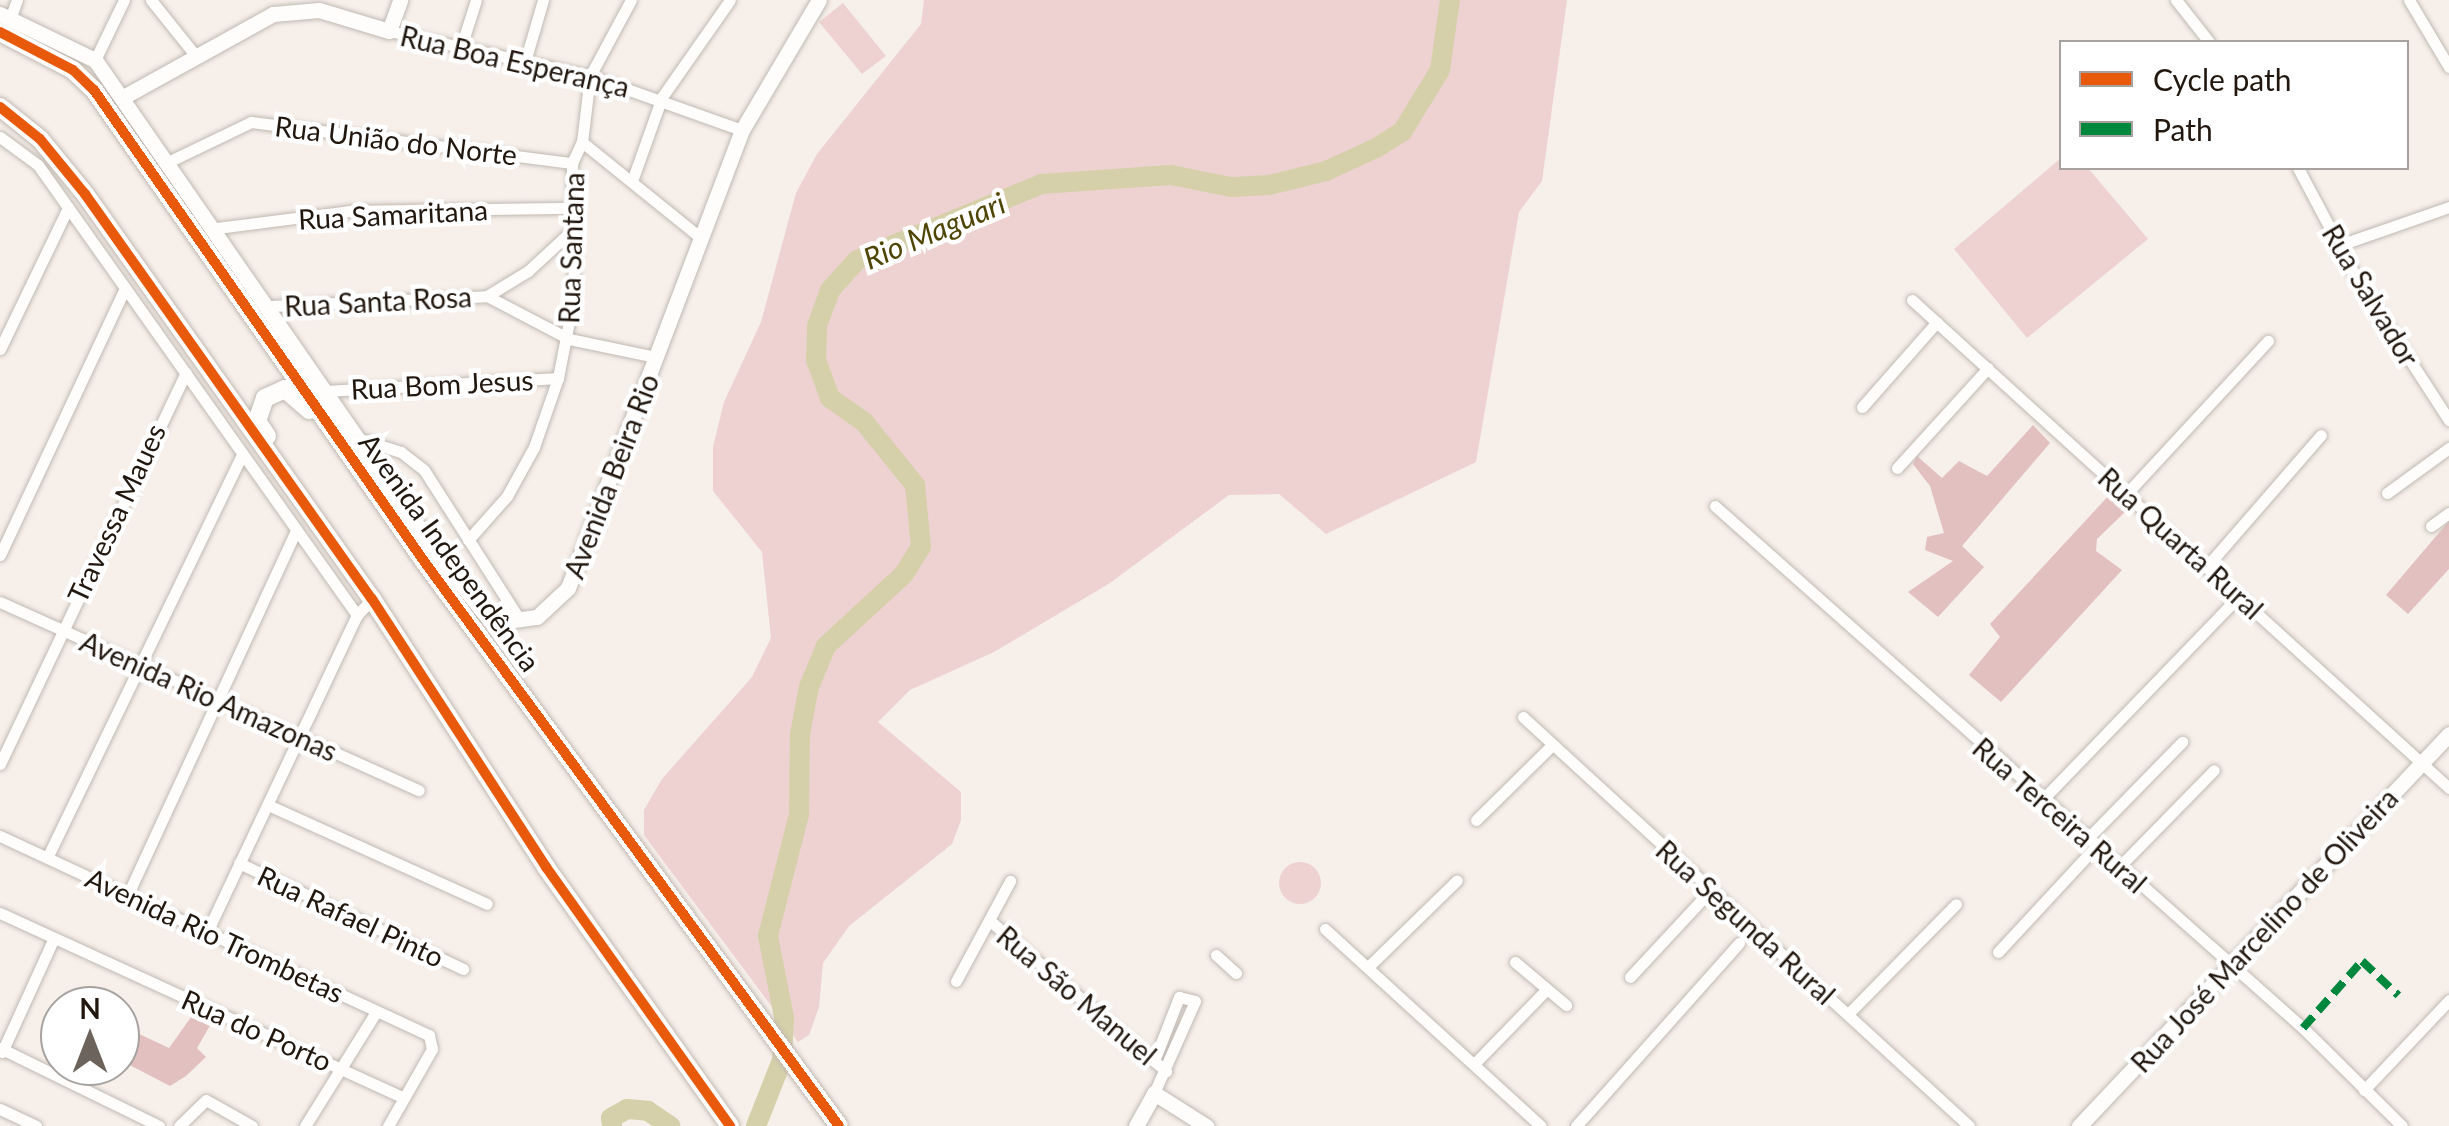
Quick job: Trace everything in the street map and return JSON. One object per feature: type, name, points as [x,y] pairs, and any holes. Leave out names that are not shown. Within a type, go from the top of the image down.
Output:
[{"type":"main road","name":"Avenida Independência","points":[[3,22],[73,70],[94,90],[396,520],[432,560],[840,1126]]},
{"type":"main road","points":[[0,108],[65,168],[372,599],[546,867],[730,1126]]},
{"type":"main road","points":[[343,560],[336,535],[257,422],[264,398],[285,389],[297,393],[378,506],[396,520]]},
{"type":"street","points":[[17,0],[3,22],[95,60],[126,96],[270,306],[432,560],[484,613],[520,620]]},
{"type":"street","points":[[95,60],[124,0]]},
{"type":"street","points":[[151,0],[196,55]]},
{"type":"street","points":[[163,11],[175,0]]},
{"type":"street","points":[[388,31],[400,0]]},
{"type":"street","points":[[461,48],[476,0]]},
{"type":"street","points":[[524,64],[543,0]]},
{"type":"street","name":"Rua Santana","points":[[468,540],[488,524],[524,464],[558,378],[568,339],[574,270],[569,233],[572,163],[582,142],[590,76],[631,0]]},
{"type":"street","points":[[632,181],[662,97],[730,0]]},
{"type":"street","name":"Avenida Beira Rio","points":[[520,620],[551,609],[568,588],[742,130],[818,0]]},
{"type":"street","points":[[2176,0],[2207,40]]},
{"type":"street","points":[[2410,0],[2449,67]]},
{"type":"street","name":"Rua Boa Esperança","points":[[126,96],[286,10],[319,10],[388,31],[590,76],[662,97],[742,130]]},
{"type":"street","name":"Rua União do Norte","points":[[170,161],[251,122],[572,163]]},
{"type":"street","points":[[1,140],[38,165],[357,616]]},
{"type":"street","points":[[582,142],[702,239]]},
{"type":"street","name":"Rua Salvador","points":[[2299,170],[2338,246],[2449,420]]},
{"type":"street","points":[[2338,246],[2449,207]]},
{"type":"street","points":[[0,349],[68,208]]},
{"type":"street","name":"Rua Samaritana","points":[[217,228],[349,211],[570,208]]},
{"type":"street","name":"Rua Santa Rosa","points":[[270,306],[487,296],[528,271],[569,233]]},
{"type":"street","points":[[0,555],[124,288]]},
{"type":"street","name":"Rua Santa Rosa","points":[[487,296],[568,339],[656,357]]},
{"type":"street","name":"Rua Quarta Rural","points":[[1912,300],[2089,463],[2128,492],[2449,788]]},
{"type":"street","points":[[1862,407],[1937,322]]},
{"type":"street","points":[[2128,492],[2268,342]]},
{"type":"street","points":[[1897,468],[1988,368]]},
{"type":"street","name":"Travessa Maues","points":[[0,764],[186,373]]},
{"type":"street","name":"Rua Bom Jesus","points":[[326,391],[558,378]]},
{"type":"street","points":[[2208,565],[2321,435]]},
{"type":"street","points":[[357,438],[414,460],[520,620]]},
{"type":"street","points":[[2387,492],[2449,448]]},
{"type":"street","points":[[48,856],[242,457]]},
{"type":"street","name":"Rua Terceira Rural","points":[[1715,506],[1759,541],[1792,584],[2094,840],[2402,1126]]},
{"type":"street","points":[[2431,526],[2449,513]]},
{"type":"street","points":[[130,892],[295,532]]},
{"type":"street","points":[[2043,798],[2239,596]]},
{"type":"street","points":[[208,930],[357,616],[372,599]]},
{"type":"street","name":"Avenida Rio Amazonas","points":[[0,602],[419,790]]},
{"type":"street","name":"Rua Segunda Rural","points":[[1523,717],[1553,741],[1799,977],[1848,1014],[1965,1125]]},
{"type":"street","name":"Rua José Marcelino de Oliveira","points":[[2079,1126],[2449,734]]},
{"type":"street","points":[[1476,820],[1553,741]]},
{"type":"street","points":[[1998,952],[2182,742]]},
{"type":"street","points":[[2120,866],[2214,770]]},
{"type":"street","points":[[268,806],[487,904]]},
{"type":"street","name":"Avenida Rio Trombetas","points":[[0,836],[130,892],[428,1036],[432,1049],[404,1098]]},
{"type":"street","name":"Rua Rafael Pinto","points":[[239,864],[463,969]]},
{"type":"street","points":[[1368,967],[1457,880]]},
{"type":"street","points":[[956,982],[1010,881]]},
{"type":"street","points":[[1630,977],[1710,891]]},
{"type":"street","points":[[1848,1014],[1956,904]]},
{"type":"street","name":"Rua do Porto","points":[[0,913],[404,1098]]},
{"type":"street","name":"Rua São Manuel","points":[[989,920],[1166,1070]]},
{"type":"street","points":[[1325,930],[1541,1126]]},
{"type":"street","points":[[54,938],[1,1051],[160,1126]]},
{"type":"street","points":[[1576,1126],[1739,943]]},
{"type":"street","points":[[1216,956],[1236,973]]},
{"type":"street","points":[[1514,962],[1566,1005]]},
{"type":"street","points":[[1474,1063],[1546,989]]},
{"type":"street","points":[[1136,1126],[1166,1070],[1195,1002],[1179,997],[1154,1061]]},
{"type":"street","points":[[2364,1090],[2449,1000]]},
{"type":"street","points":[[304,1126],[376,1012]]},
{"type":"street","points":[[1154,1093],[1206,1126]]},
{"type":"street","points":[[388,1126],[404,1098]]},
{"type":"street","points":[[179,1126],[206,1100],[252,1126]]},
{"type":"street","points":[[0,1109],[36,1126]]},
{"type":"shaded area","points":[[924,0],[1567,0],[1542,181],[1519,212],[1476,462],[1326,534],[1279,494],[1229,495],[1110,583],[994,652],[910,690],[878,722],[961,792],[961,820],[952,844],[849,926],[823,963],[819,1007],[809,1035],[798,1042],[644,835],[644,810],[662,779],[752,677],[771,638],[762,552],[713,491],[713,447],[724,402],[761,322],[796,193],[817,154],[921,24]]},
{"type":"shaded area","points":[[843,3],[886,56],[862,74],[819,22]]},
{"type":"shaded area","points":[[2059,160],[2059,170],[2090,170],[2148,239],[2027,338],[1954,249]]},
{"type":"shaded area","points":[[2033,425],[2050,443],[1962,546],[1984,567],[1938,617],[1908,592],[1953,561],[1925,550],[1927,537],[1944,533],[1930,486],[1913,464],[1917,456],[1942,478],[1959,461],[1987,476]]},
{"type":"shaded area","points":[[2112,492],[2128,509],[2097,539],[2096,551],[2122,570],[2001,702],[1969,675],[2000,637],[1990,624]]},
{"type":"shaded area","points":[[2449,521],[2449,569],[2408,614],[2386,595]]},
{"type":"shaded area","points":[[1300,862],[1315,868],[1321,883],[1315,898],[1300,904],[1285,898],[1279,883],[1285,868]]},
{"type":"shaded area","points":[[194,1013],[212,1022],[197,1048],[206,1057],[170,1086],[140,1070],[140,1034],[169,1048]]},
{"type":"waterway","name":"Rio Maguari","points":[[756,1126],[782,1060],[784,1017],[768,936],[799,814],[800,734],[809,687],[826,646],[904,574],[921,547],[915,485],[864,422],[830,398],[816,360],[817,326],[830,290],[857,260],[1041,184],[1171,175],[1231,187],[1269,185],[1326,171],[1376,148],[1402,132],[1440,70],[1450,0]]},
{"type":"waterway","name":"Rio Maguari","points":[[612,1126],[611,1118],[627,1109],[648,1111],[670,1126]]},
{"type":"marked path","points":[[2303,1028],[2362,961],[2398,995]]},
{"type":"cycle path","points":[[0,32],[73,70],[94,90],[426,564],[839,1126]]},
{"type":"cycle path","points":[[0,107],[40,139],[85,194],[372,599],[546,867],[730,1126]]}]
